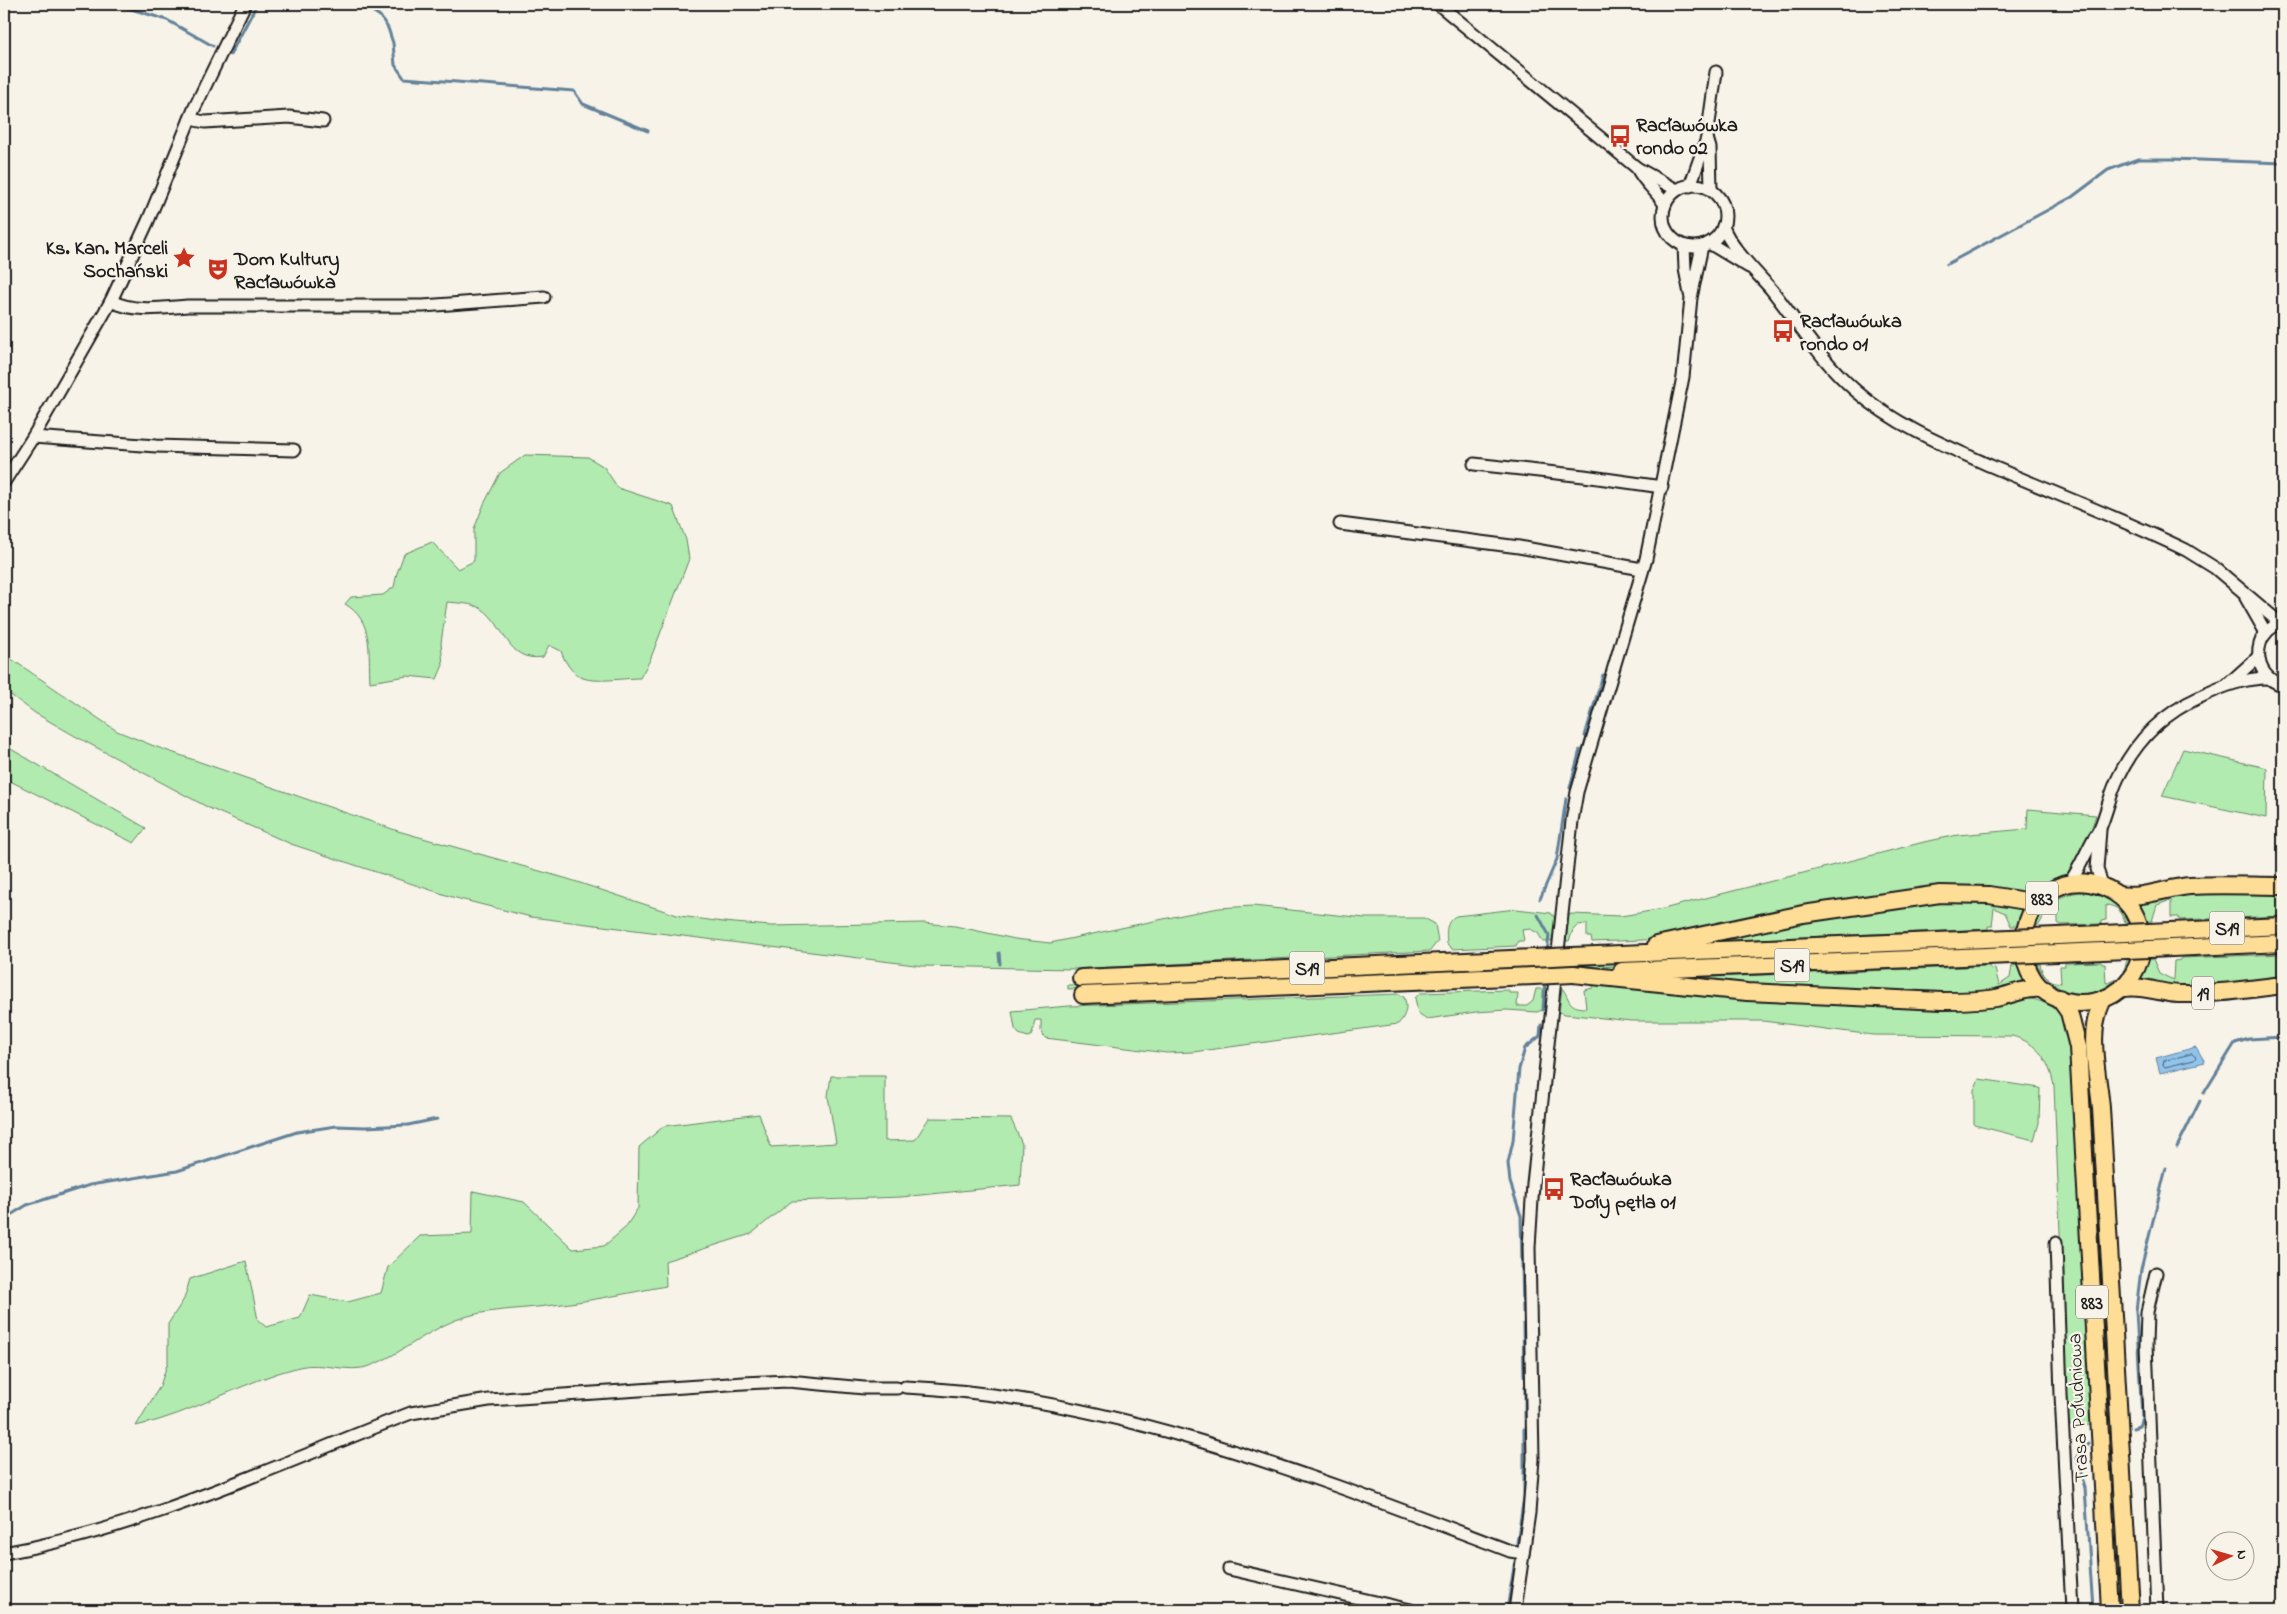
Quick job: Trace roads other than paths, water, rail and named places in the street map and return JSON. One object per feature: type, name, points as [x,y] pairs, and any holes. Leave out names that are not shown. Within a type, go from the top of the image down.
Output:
[{"type":"highway","name":"883","points":[[2089,883],[2103,887],[2118,895],[2133,910],[2139,923],[2142,951],[2138,965],[2122,988],[2104,999],[2081,1003],[2052,994],[2031,973],[2023,952],[2026,922],[2038,903],[2054,890],[2068,885],[2089,883]]},
{"type":"highway","points":[[2118,895],[2142,896],[2166,889],[2190,886],[2283,886]]},
{"type":"highway","points":[[1616,955],[1803,914],[1940,894],[1989,895],[2038,903]]},
{"type":"highway","name":"S19","points":[[1081,978],[2283,926]]},
{"type":"highway","name":"S19","points":[[1083,995],[2283,943]]},
{"type":"highway","points":[[1573,974],[1755,993],[1942,1001],[1970,1001],[1997,998],[2032,988],[2052,994]]},
{"type":"highway","name":"19","points":[[2122,988],[2134,987],[2168,993],[2193,994],[2283,986]]},
{"type":"highway","name":"Trasa Południowa","points":[[2052,994],[2072,1021],[2078,1047],[2110,1610]]},
{"type":"highway","name":"Trasa Południowa","points":[[2104,999],[2094,1026],[2093,1042],[2100,1100],[2130,1610]]},
{"type":"street","points":[[5,480],[33,437],[111,302],[148,221],[190,119],[245,4]]},
{"type":"street","points":[[1438,4],[1638,168],[1677,190]]},
{"type":"street","points":[[1711,190],[1708,138],[1716,72]]},
{"type":"street","points":[[190,119],[206,122],[255,117],[289,117],[323,121]]},
{"type":"street","points":[[1690,186],[1708,138]]},
{"type":"street","points":[[1638,168],[1641,176],[1660,196],[1665,205]]},
{"type":"street","points":[[1515,1610],[1529,1514],[1533,1459],[1529,1247],[1533,1184],[1566,866],[1577,792],[1642,568],[1662,487],[1683,377],[1691,298],[1706,245],[1717,237],[1723,226],[1725,212],[1722,203],[1711,190],[1697,185],[1677,190],[1665,205],[1663,215],[1664,225],[1669,234],[1684,246],[1706,245],[1750,268]]},
{"type":"street","points":[[1723,226],[1750,268],[1770,289],[1804,335],[1840,376],[1857,392],[1900,423],[1944,446],[2186,550],[2215,568],[2244,594],[2282,623],[2266,633],[2258,648],[2260,666],[2269,678]]},
{"type":"street","points":[[1684,246],[1684,269],[1691,298]]},
{"type":"street","points":[[111,302],[129,307],[158,309],[187,306],[423,306],[544,297]]},
{"type":"street","points":[[33,437],[117,444],[294,450]]},
{"type":"street","points":[[1474,464],[1662,487]]},
{"type":"street","points":[[1340,524],[1519,547],[1642,568]]},
{"type":"street","points":[[2244,594],[2266,633]]},
{"type":"street","points":[[2228,684],[2258,657]]},
{"type":"street","points":[[2068,885],[2080,868],[2100,830],[2118,778],[2133,751],[2145,735],[2161,720],[2180,706],[2228,684],[2258,678],[2269,678],[2283,685]]},
{"type":"street","points":[[2100,830],[2097,869],[2103,887]]},
{"type":"street","points":[[2056,1243],[2061,1395],[2072,1610]]},
{"type":"street","points":[[2156,1273],[2147,1312],[2146,1345],[2157,1610]]},
{"type":"street","points":[[4,1553],[93,1534],[268,1471],[411,1413],[489,1400],[788,1381],[864,1388],[944,1389],[1013,1398],[1154,1429],[1246,1456],[1510,1551],[1523,1553]]},
{"type":"street","points":[[1229,1569],[1411,1610]]},
{"type":"water","points":[[2196,1047],[2205,1062],[2160,1073],[2156,1058]]},
{"type":"waterway","points":[[115,4],[167,20],[213,46]]},
{"type":"waterway","points":[[230,55],[257,4]]},
{"type":"waterway","points":[[362,4],[380,16],[388,28],[393,43],[395,65],[404,78],[574,91],[583,104],[648,131]]},
{"type":"waterway","points":[[1947,264],[2072,197],[2108,170],[2138,159],[2283,163]]},
{"type":"waterway","points":[[1585,736],[1603,675]]},
{"type":"waterway","points":[[1570,788],[1580,750]]},
{"type":"waterway","points":[[1540,899],[1557,859],[1566,799]]},
{"type":"waterway","points":[[1538,915],[1549,935],[1547,953]]},
{"type":"waterway","points":[[999,953],[1000,964]]},
{"type":"waterway","points":[[1543,1010],[1545,980]]},
{"type":"waterway","points":[[1523,1312],[1521,1216],[1510,1182],[1508,1163],[1513,1141],[1519,1069],[1525,1048],[1540,1036],[1541,1025]]},
{"type":"waterway","points":[[2204,1093],[2235,1043],[2249,1039],[2283,1037]]},
{"type":"waterway","points":[[2177,1147],[2200,1101]]},
{"type":"waterway","points":[[4,1219],[27,1205],[90,1185],[177,1171],[297,1132],[336,1126],[408,1125],[437,1119]]},
{"type":"waterway","points":[[2133,1428],[2139,1426],[2142,1418],[2136,1311],[2141,1269],[2166,1168]]},
{"type":"waterway","points":[[1523,1324],[1524,1376]]},
{"type":"waterway","points":[[1525,1386],[1525,1418]]},
{"type":"waterway","points":[[1517,1543],[1524,1497],[1524,1429]]},
{"type":"waterway","points":[[2088,1443],[2080,1450],[2077,1458],[2085,1488],[2093,1610]]},
{"type":"waterway","points":[[1507,1610],[1515,1561]]},
{"type":"place","name":"Racławówka rondo 02","points":[[1620,136]]},
{"type":"place","name":"Ks. Kan. Marceli Sochański","points":[[184,258]]},
{"type":"place","name":"Dom Kultury Racławówka","points":[[218,269]]},
{"type":"place","name":"Racławówka rondo 01","points":[[1783,331]]},
{"type":"place","name":"Racławówka Doły pętla 01","points":[[1554,1189]]}]
